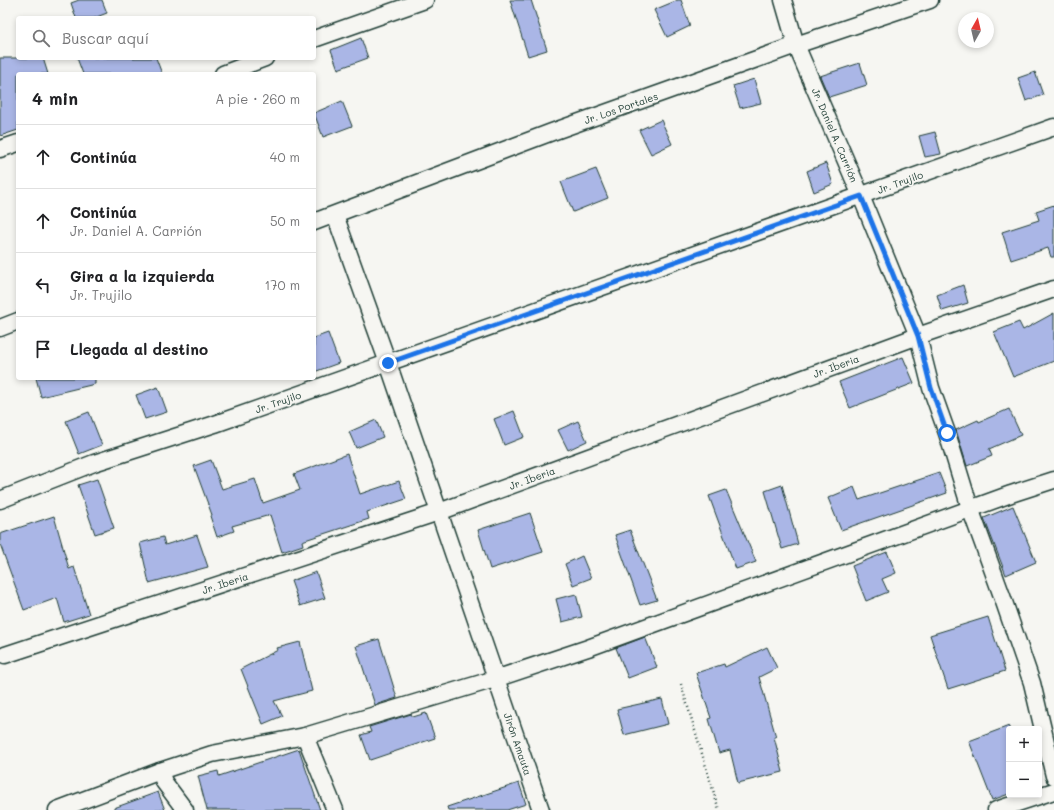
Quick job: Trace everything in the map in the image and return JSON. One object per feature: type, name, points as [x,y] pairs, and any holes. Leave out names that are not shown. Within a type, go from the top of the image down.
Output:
[{"type":"street","points":[[316,38],[425,0]]},
{"type":"street","name":"Jr. Daniel A. Carrión","points":[[783,0],[796,45],[861,196],[918,336],[931,388],[947,433],[970,508],[1032,683],[1054,776]]},
{"type":"street","name":"Jr. Los Portales","points":[[316,221],[552,132],[796,45],[930,0]]},
{"type":"street","points":[[228,72],[260,60]]},
{"type":"street","name":"Jr. Trujilo","points":[[0,500],[94,463],[215,424],[1054,127]]},
{"type":"street","points":[[0,149],[16,144]]},
{"type":"street","name":"Jirón Amauta","points":[[335,215],[388,363],[541,810]]},
{"type":"street","name":"Jr. Iberia","points":[[5,655],[439,512],[918,336],[1054,289]]},
{"type":"street","points":[[0,328],[16,322]]},
{"type":"street","points":[[57,810],[160,771],[212,754],[305,736],[495,679],[588,648],[970,508],[1054,480]]},
{"type":"street","points":[[305,736],[335,810]]},
{"type":"street","points":[[160,771],[164,782],[185,810]]},
{"type":"street","points":[[996,810],[1054,791]]},
{"type":"path","points":[[681,684],[719,810]]},
{"type":"building","points":[[79,0],[102,0],[107,13],[99,16],[75,16],[71,3]]},
{"type":"building","points":[[510,0],[531,0],[547,50],[528,56]]},
{"type":"building","points":[[681,0],[690,26],[667,37],[654,10]]},
{"type":"building","points":[[361,38],[368,58],[338,69],[331,50]]},
{"type":"building","points":[[0,58],[16,58],[16,60],[44,60],[47,72],[16,72],[16,131],[0,136]]},
{"type":"building","points":[[78,60],[157,60],[161,72],[82,72]]},
{"type":"building","points":[[860,63],[867,85],[829,97],[820,76]]},
{"type":"building","points":[[1035,72],[1043,95],[1026,101],[1018,78]]},
{"type":"building","points":[[754,79],[761,103],[740,108],[733,86]]},
{"type":"building","points":[[342,101],[352,126],[323,137],[316,118],[316,112]]},
{"type":"building","points":[[661,120],[672,144],[651,154],[639,130]]},
{"type":"building","points":[[935,132],[941,154],[925,157],[919,136]]},
{"type":"building","points":[[826,163],[833,184],[814,192],[807,171]]},
{"type":"building","points":[[596,169],[608,198],[573,212],[561,182]]},
{"type":"building","points":[[1054,205],[1054,257],[1051,257],[1048,248],[1011,260],[1002,232],[1039,220],[1036,211]]},
{"type":"building","points":[[963,285],[968,303],[942,311],[937,295]]},
{"type":"building","points":[[1054,313],[1054,361],[1013,377],[994,332],[1019,322],[1023,330]]},
{"type":"building","points":[[328,333],[339,363],[316,371],[316,337]]},
{"type":"building","points":[[903,357],[914,383],[850,408],[839,382]]},
{"type":"building","points":[[37,380],[95,380],[95,384],[41,397]]},
{"type":"building","points":[[158,387],[167,412],[145,419],[136,395]]},
{"type":"building","points":[[1009,409],[1021,435],[989,449],[992,456],[967,466],[956,430]]},
{"type":"building","points":[[514,411],[524,437],[504,445],[494,419]]},
{"type":"building","points":[[89,412],[102,445],[79,454],[66,421]]},
{"type":"building","points":[[376,420],[383,437],[356,448],[349,432]]},
{"type":"building","points":[[578,421],[587,441],[568,450],[558,430]]},
{"type":"building","points":[[347,454],[360,494],[399,481],[406,499],[367,512],[369,519],[302,541],[303,545],[282,552],[270,515],[232,526],[234,531],[217,537],[210,516],[212,515],[194,466],[211,460],[222,489],[255,479],[263,503],[300,490],[294,474]]},
{"type":"building","points":[[939,473],[947,493],[841,530],[828,498],[854,487],[859,500]]},
{"type":"building","points":[[97,479],[114,528],[95,534],[78,485]]},
{"type":"building","points":[[782,485],[798,544],[782,549],[765,491]]},
{"type":"building","points":[[726,490],[756,562],[736,569],[709,496]]},
{"type":"building","points":[[1013,506],[1036,562],[1006,575],[984,518]]},
{"type":"building","points":[[530,513],[543,552],[490,569],[478,530]]},
{"type":"building","points":[[54,516],[69,569],[74,567],[89,614],[64,622],[57,598],[24,610],[0,544],[0,534]]},
{"type":"building","points":[[630,530],[657,600],[640,605],[615,535]]},
{"type":"building","points":[[197,535],[208,567],[149,583],[140,543],[163,537],[165,545]]},
{"type":"building","points":[[887,552],[896,573],[882,579],[888,592],[866,601],[852,566]]},
{"type":"building","points":[[582,556],[591,578],[573,585],[565,564]]},
{"type":"building","points":[[316,572],[325,598],[300,606],[291,581]]},
{"type":"building","points":[[576,594],[582,617],[562,622],[556,599]]},
{"type":"building","points":[[988,617],[1005,671],[948,689],[930,635]]},
{"type":"building","points":[[645,637],[657,667],[628,678],[616,648]]},
{"type":"building","points":[[379,639],[397,698],[375,705],[356,646]]},
{"type":"building","points":[[300,642],[312,691],[274,701],[282,716],[263,724],[241,669],[278,650],[277,648]]},
{"type":"building","points":[[767,647],[777,668],[759,677],[776,737],[774,737],[783,772],[738,783],[730,750],[719,753],[709,719],[711,718],[696,673],[724,664],[725,667]]},
{"type":"building","points":[[662,699],[668,724],[624,735],[617,709]]},
{"type":"building","points":[[426,713],[435,738],[370,760],[361,735],[371,732],[369,727],[411,714],[413,717]]},
{"type":"building","points":[[1006,727],[1006,795],[992,800],[969,741]]},
{"type":"building","points":[[299,749],[320,810],[207,810],[198,776],[218,771],[219,776]]},
{"type":"building","points":[[519,783],[526,804],[507,810],[448,810],[447,807]]},
{"type":"building","points":[[158,792],[165,810],[114,810],[114,808]]},
{"type":"route","points":[[388,363],[861,196],[918,336],[931,388],[947,433]]}]
